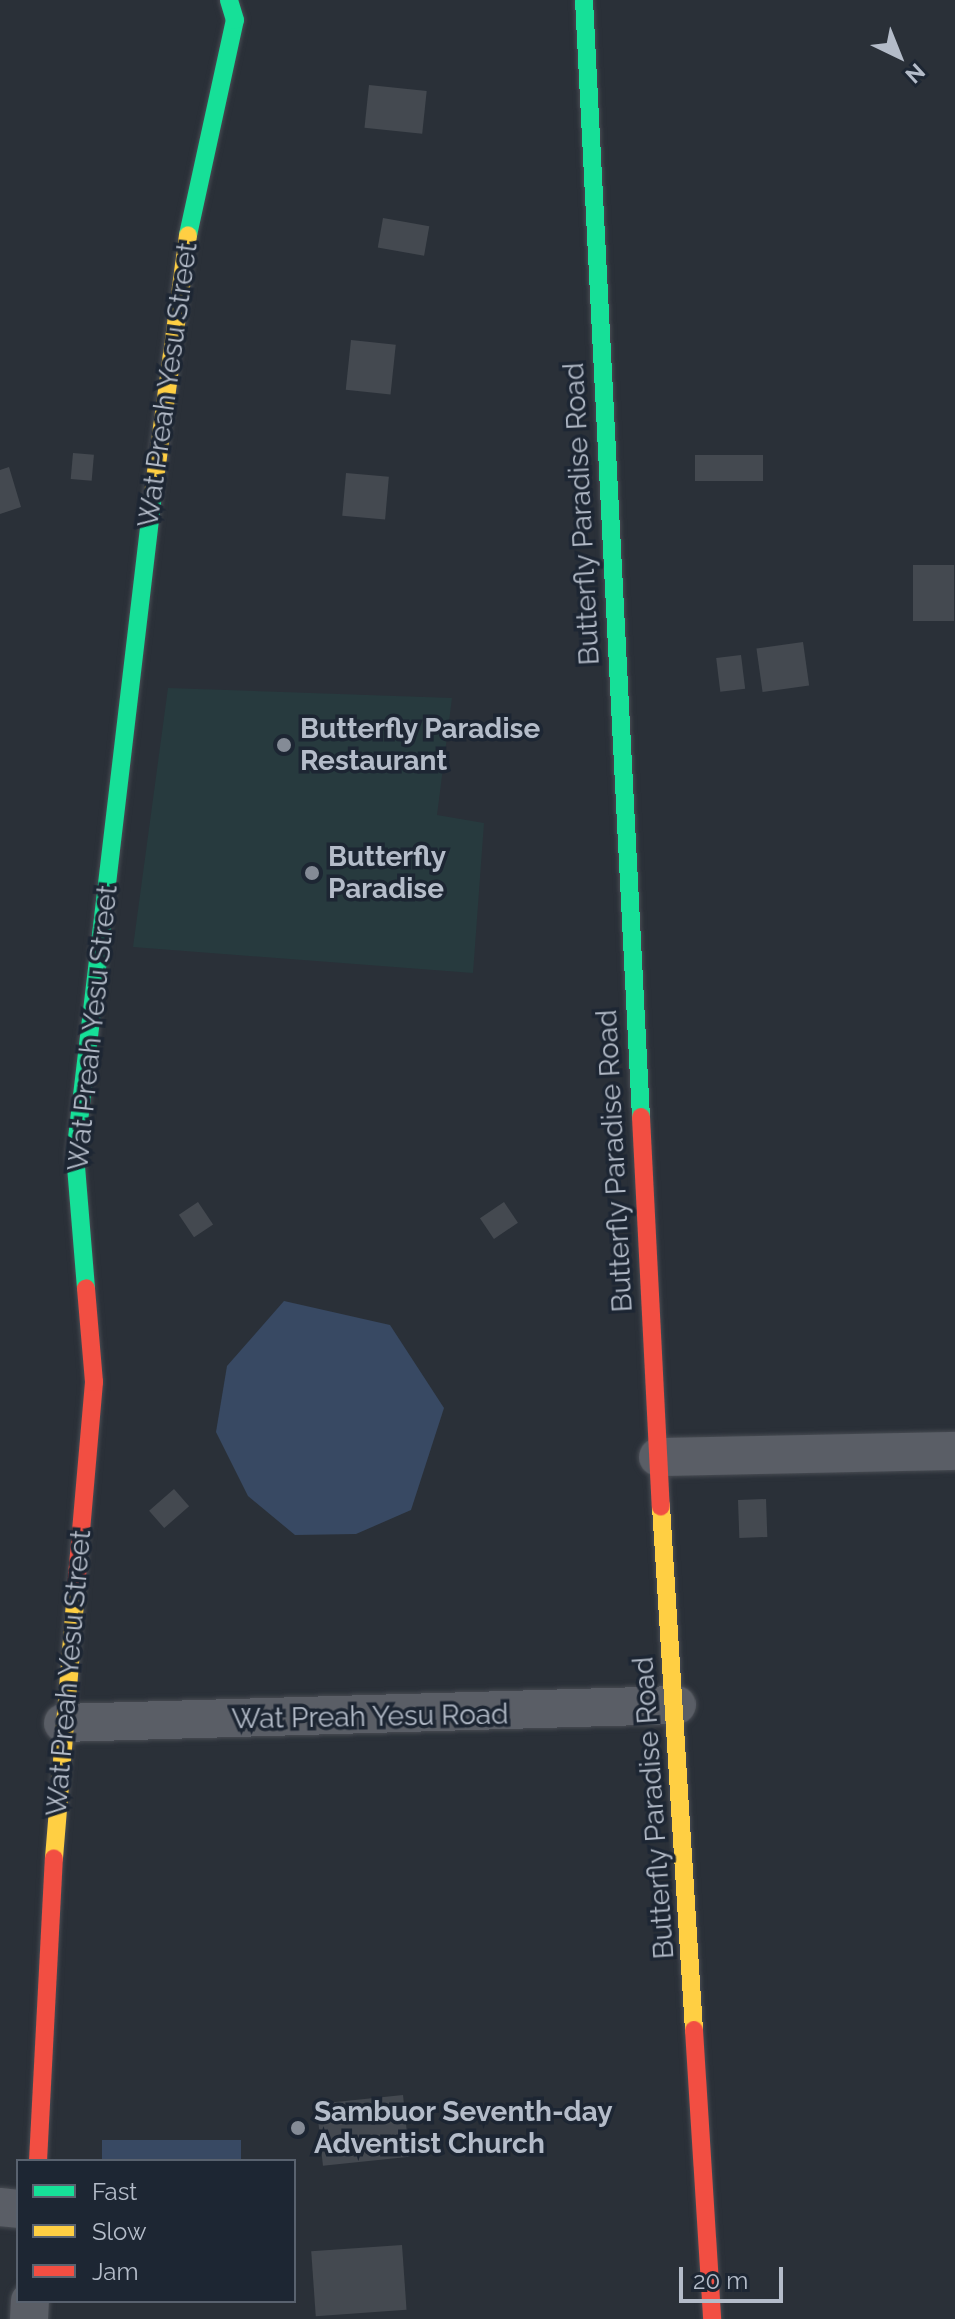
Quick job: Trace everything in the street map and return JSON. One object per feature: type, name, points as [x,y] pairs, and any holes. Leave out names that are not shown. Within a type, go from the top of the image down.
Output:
[{"type":"street","name":"Wat Preah Yesu Street","points":[[38,2159],[63,1723],[94,1382],[75,1155],[179,274],[235,20],[229,0]]},
{"type":"street","name":"Butterfly Paradise Road","points":[[584,0],[658,1457],[677,1705],[712,2319]]},
{"type":"street","points":[[658,1457],[955,1451]]},
{"type":"street","name":"Wat Preah Yesu Road","points":[[63,1723],[677,1705]]},
{"type":"green space","name":"Butterfly Paradise","points":[[168,688],[452,698],[437,815],[484,823],[473,973],[133,947]]},
{"type":"water","points":[[284,1301],[390,1325],[444,1408],[411,1510],[356,1534],[295,1535],[248,1496],[216,1432],[227,1366]]},
{"type":"water","points":[[102,2140],[241,2140],[241,2159],[102,2159]]},
{"type":"building","points":[[369,85],[427,91],[422,134],[365,128]]},
{"type":"building","points":[[383,218],[429,226],[424,256],[378,248]]},
{"type":"building","points":[[351,340],[396,345],[391,394],[346,390]]},
{"type":"building","points":[[73,453],[94,455],[92,481],[71,479]]},
{"type":"building","points":[[695,455],[763,455],[763,481],[695,481]]},
{"type":"building","points":[[9,467],[21,507],[0,514],[0,470]]},
{"type":"building","points":[[346,473],[389,477],[385,520],[342,516]]},
{"type":"building","points":[[913,565],[954,565],[954,621],[913,621]]},
{"type":"building","points":[[803,642],[809,686],[763,692],[756,649]]},
{"type":"building","points":[[741,655],[745,689],[720,692],[716,658]]},
{"type":"building","points":[[198,1202],[213,1224],[194,1237],[179,1215]]},
{"type":"building","points":[[504,1202],[518,1223],[494,1239],[480,1218]]},
{"type":"building","points":[[174,1489],[189,1506],[164,1528],[149,1511]]},
{"type":"building","points":[[766,1499],[767,1537],[739,1538],[738,1500]]},
{"type":"building","name":"Sambuor Seventh-day Adventist Church","points":[[403,2095],[409,2157],[323,2166],[316,2104]]},
{"type":"building","points":[[402,2245],[407,2310],[316,2316],[311,2251]]},
{"type":"traffic: fast","points":[[188,235],[235,20],[229,0]]},
{"type":"traffic: fast","points":[[584,0],[641,1117]]},
{"type":"traffic: fast","points":[[86,1288],[75,1155],[153,494]]},
{"type":"traffic: slow","points":[[153,494],[188,235]]},
{"type":"traffic: slow","points":[[661,1506],[694,2030]]},
{"type":"traffic: slow","points":[[54,1858],[76,1588]]},
{"type":"traffic: jam","points":[[641,1117],[661,1506]]},
{"type":"traffic: jam","points":[[76,1588],[94,1382],[86,1288]]},
{"type":"traffic: jam","points":[[38,2159],[54,1858]]},
{"type":"traffic: jam","points":[[694,2030],[712,2319]]},
{"type":"place","name":"Butterfly Paradise Restaurant","points":[[284,745]]},
{"type":"place","name":"Butterfly Paradise","points":[[312,873]]},
{"type":"place","name":"Sambuor Seventh-day Adventist Church","points":[[298,2128]]}]
